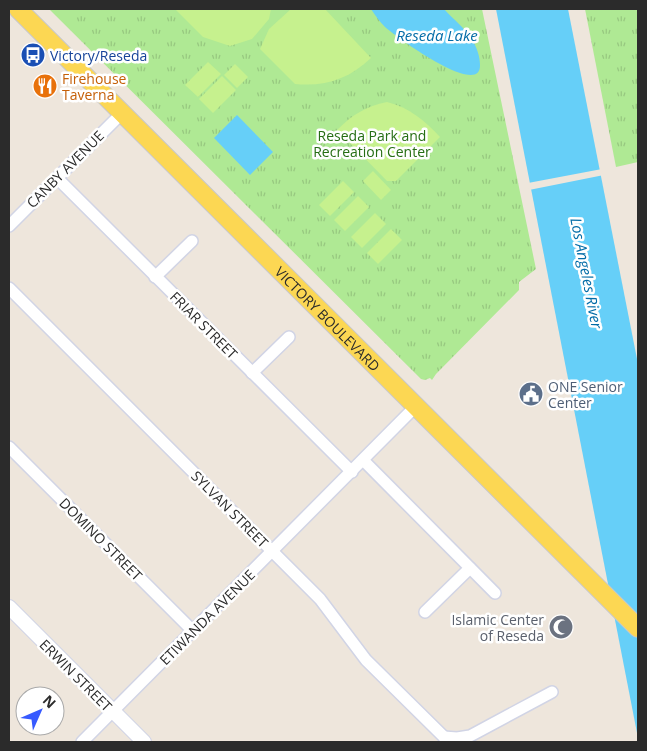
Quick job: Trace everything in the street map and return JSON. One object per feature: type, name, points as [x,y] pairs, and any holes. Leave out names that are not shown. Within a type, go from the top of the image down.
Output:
[{"type":"main road","name":"VICTORY BOULEVARD","points":[[18,9],[638,628]]},
{"type":"street","name":"CANBY AVENUE","points":[[9,226],[122,113]]},
{"type":"street","name":"FRIAR STREET","points":[[57,178],[352,472]]},
{"type":"street","points":[[155,277],[192,241]]},
{"type":"street","name":"SYLVAN STREET","points":[[9,288],[320,599],[366,660],[443,739]]},
{"type":"street","points":[[252,373],[289,337]]},
{"type":"street","name":"ETIWANDA AVENUE","points":[[82,742],[416,406]]},
{"type":"street","name":"DOMINO STREET","points":[[9,447],[193,631]]},
{"type":"street","points":[[363,460],[495,593]]},
{"type":"street","points":[[425,612],[470,568]]},
{"type":"street","name":"ERWIN STREET","points":[[9,607],[144,742]]},
{"type":"street","points":[[443,739],[470,736],[552,692]]},
{"type":"green space","name":"Reseda Park and Recreation Center","points":[[49,9],[482,9],[536,269],[519,282],[519,290],[432,380],[430,378],[421,379]]},
{"type":"green space","points":[[175,9],[271,9],[269,19],[252,39],[230,46],[203,37]]},
{"type":"green space","points":[[291,9],[325,9],[371,58],[354,71],[336,80],[306,85],[295,84],[260,49],[269,29]]},
{"type":"green space","points":[[585,9],[638,9],[638,162],[616,167]]},
{"type":"green space","points":[[208,62],[221,74],[198,97],[185,85]]},
{"type":"green space","points":[[235,64],[248,77],[237,88],[224,75]]},
{"type":"green space","points":[[222,76],[236,90],[213,113],[199,99]]},
{"type":"green space","points":[[387,102],[416,115],[440,137],[396,181],[387,181],[337,130],[360,112]]},
{"type":"green space","points":[[373,171],[391,190],[381,200],[363,181]]},
{"type":"green space","points":[[343,181],[354,192],[330,216],[319,205]]},
{"type":"green space","points":[[358,196],[369,207],[345,231],[334,220]]},
{"type":"green space","points":[[375,213],[386,224],[362,248],[351,237]]},
{"type":"green space","points":[[391,229],[402,240],[378,264],[367,253]]},
{"type":"water","name":"Reseda Lake","points":[[371,9],[444,9],[466,32],[475,46],[480,62],[477,73],[467,75],[453,70],[420,52],[385,27]]},
{"type":"water","name":"Los Angeles River","points":[[496,9],[568,9],[638,364],[638,738]]},
{"type":"water","points":[[237,115],[273,152],[250,175],[214,138]]},
{"type":"pier","points":[[602,169],[604,175],[529,190],[528,183]]},
{"type":"place","name":"Victory/Reseda","points":[[33,55]]},
{"type":"place","name":"Firehouse Taverna","points":[[45,86]]},
{"type":"place","name":"ONE Senior Center","points":[[531,394]]},
{"type":"place","name":"Islamic Center of Reseda","points":[[561,627]]}]
